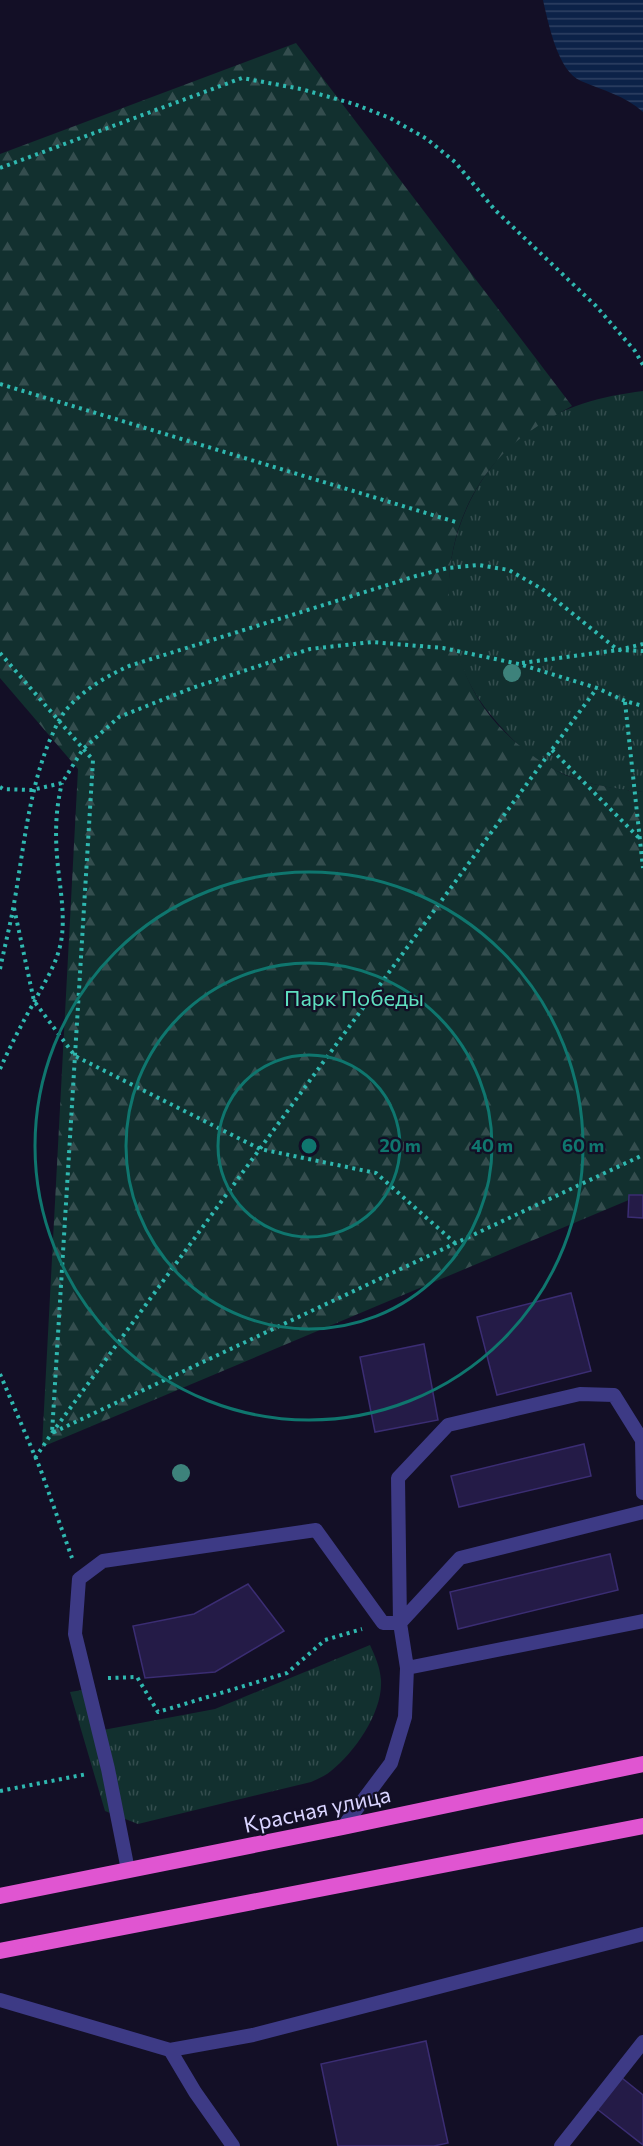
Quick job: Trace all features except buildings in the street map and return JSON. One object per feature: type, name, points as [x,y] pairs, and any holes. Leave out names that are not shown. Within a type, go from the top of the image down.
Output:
[{"type":"highway","name":"Красная улица","points":[[0,1896],[643,1764]]},
{"type":"highway","points":[[0,1951],[643,1826]]},
{"type":"lane","points":[[343,1827],[391,1763],[405,1717],[407,1668],[400,1623],[398,1478],[448,1425],[580,1394],[614,1395],[642,1440],[643,1493]]},
{"type":"lane","points":[[128,1870],[108,1769],[75,1634],[79,1579],[103,1561],[316,1530],[383,1623],[400,1623],[460,1558],[643,1512]]},
{"type":"lane","points":[[407,1668],[643,1621]]},
{"type":"lane","points":[[0,2000],[170,2050],[253,2036],[643,1934]]},
{"type":"lane","points":[[561,2146],[643,2042]]},
{"type":"lane","points":[[170,2050],[195,2092],[233,2146]]},
{"type":"path","points":[[0,168],[242,78],[301,89],[354,104],[390,118],[427,139],[455,162],[495,210],[596,306],[635,351],[643,365]]},
{"type":"path","points":[[0,384],[459,523]]},
{"type":"path","points":[[0,969],[14,905],[32,790],[42,761],[58,721],[81,694],[104,678],[129,666],[448,568],[479,565],[509,570],[542,589],[618,650],[643,651]]},
{"type":"path","points":[[0,1069],[12,1042],[55,966],[61,940],[62,903],[57,852],[57,804],[62,783],[83,749],[119,717],[192,688],[310,649],[372,642],[443,648],[519,664],[597,688],[625,701],[643,706]]},
{"type":"path","points":[[519,664],[618,650],[643,644]]},
{"type":"path","points":[[0,653],[93,760],[52,1433]]},
{"type":"path","points":[[35,1458],[597,688]]},
{"type":"path","points":[[625,701],[643,868]]},
{"type":"path","points":[[552,750],[640,839]]},
{"type":"path","points":[[0,787],[32,790],[62,783]]},
{"type":"path","points":[[14,905],[34,1001],[75,1056],[260,1149],[376,1173],[456,1244]]},
{"type":"path","points":[[52,1433],[643,1155]]},
{"type":"path","points":[[0,1374],[35,1458],[79,1579]]},
{"type":"path","points":[[87,1679],[137,1677],[158,1712],[288,1673],[325,1640],[383,1623]]},
{"type":"path","points":[[0,1791],[108,1769]]},
{"type":"green space","name":"Парк Победы","points":[[296,43],[572,406],[518,440],[502,455],[481,481],[465,510],[455,541],[450,574],[449,606],[454,639],[464,670],[485,709],[508,735],[543,763],[566,775],[604,786],[643,792],[643,1194],[42,1447],[78,769],[0,678],[0,154]]},
{"type":"green space","points":[[643,391],[643,792],[601,786],[570,776],[539,761],[513,739],[490,714],[468,680],[455,643],[449,604],[451,565],[460,527],[476,490],[499,458],[528,431],[555,415],[598,399]]},
{"type":"green space","points":[[370,1645],[381,1680],[377,1705],[358,1742],[340,1763],[326,1774],[311,1782],[138,1824],[105,1811],[70,1692],[95,1688],[103,1730],[215,1709]]},
{"type":"water","points":[[543,0],[643,0],[643,112],[621,98],[573,76],[566,68],[555,45]]}]
